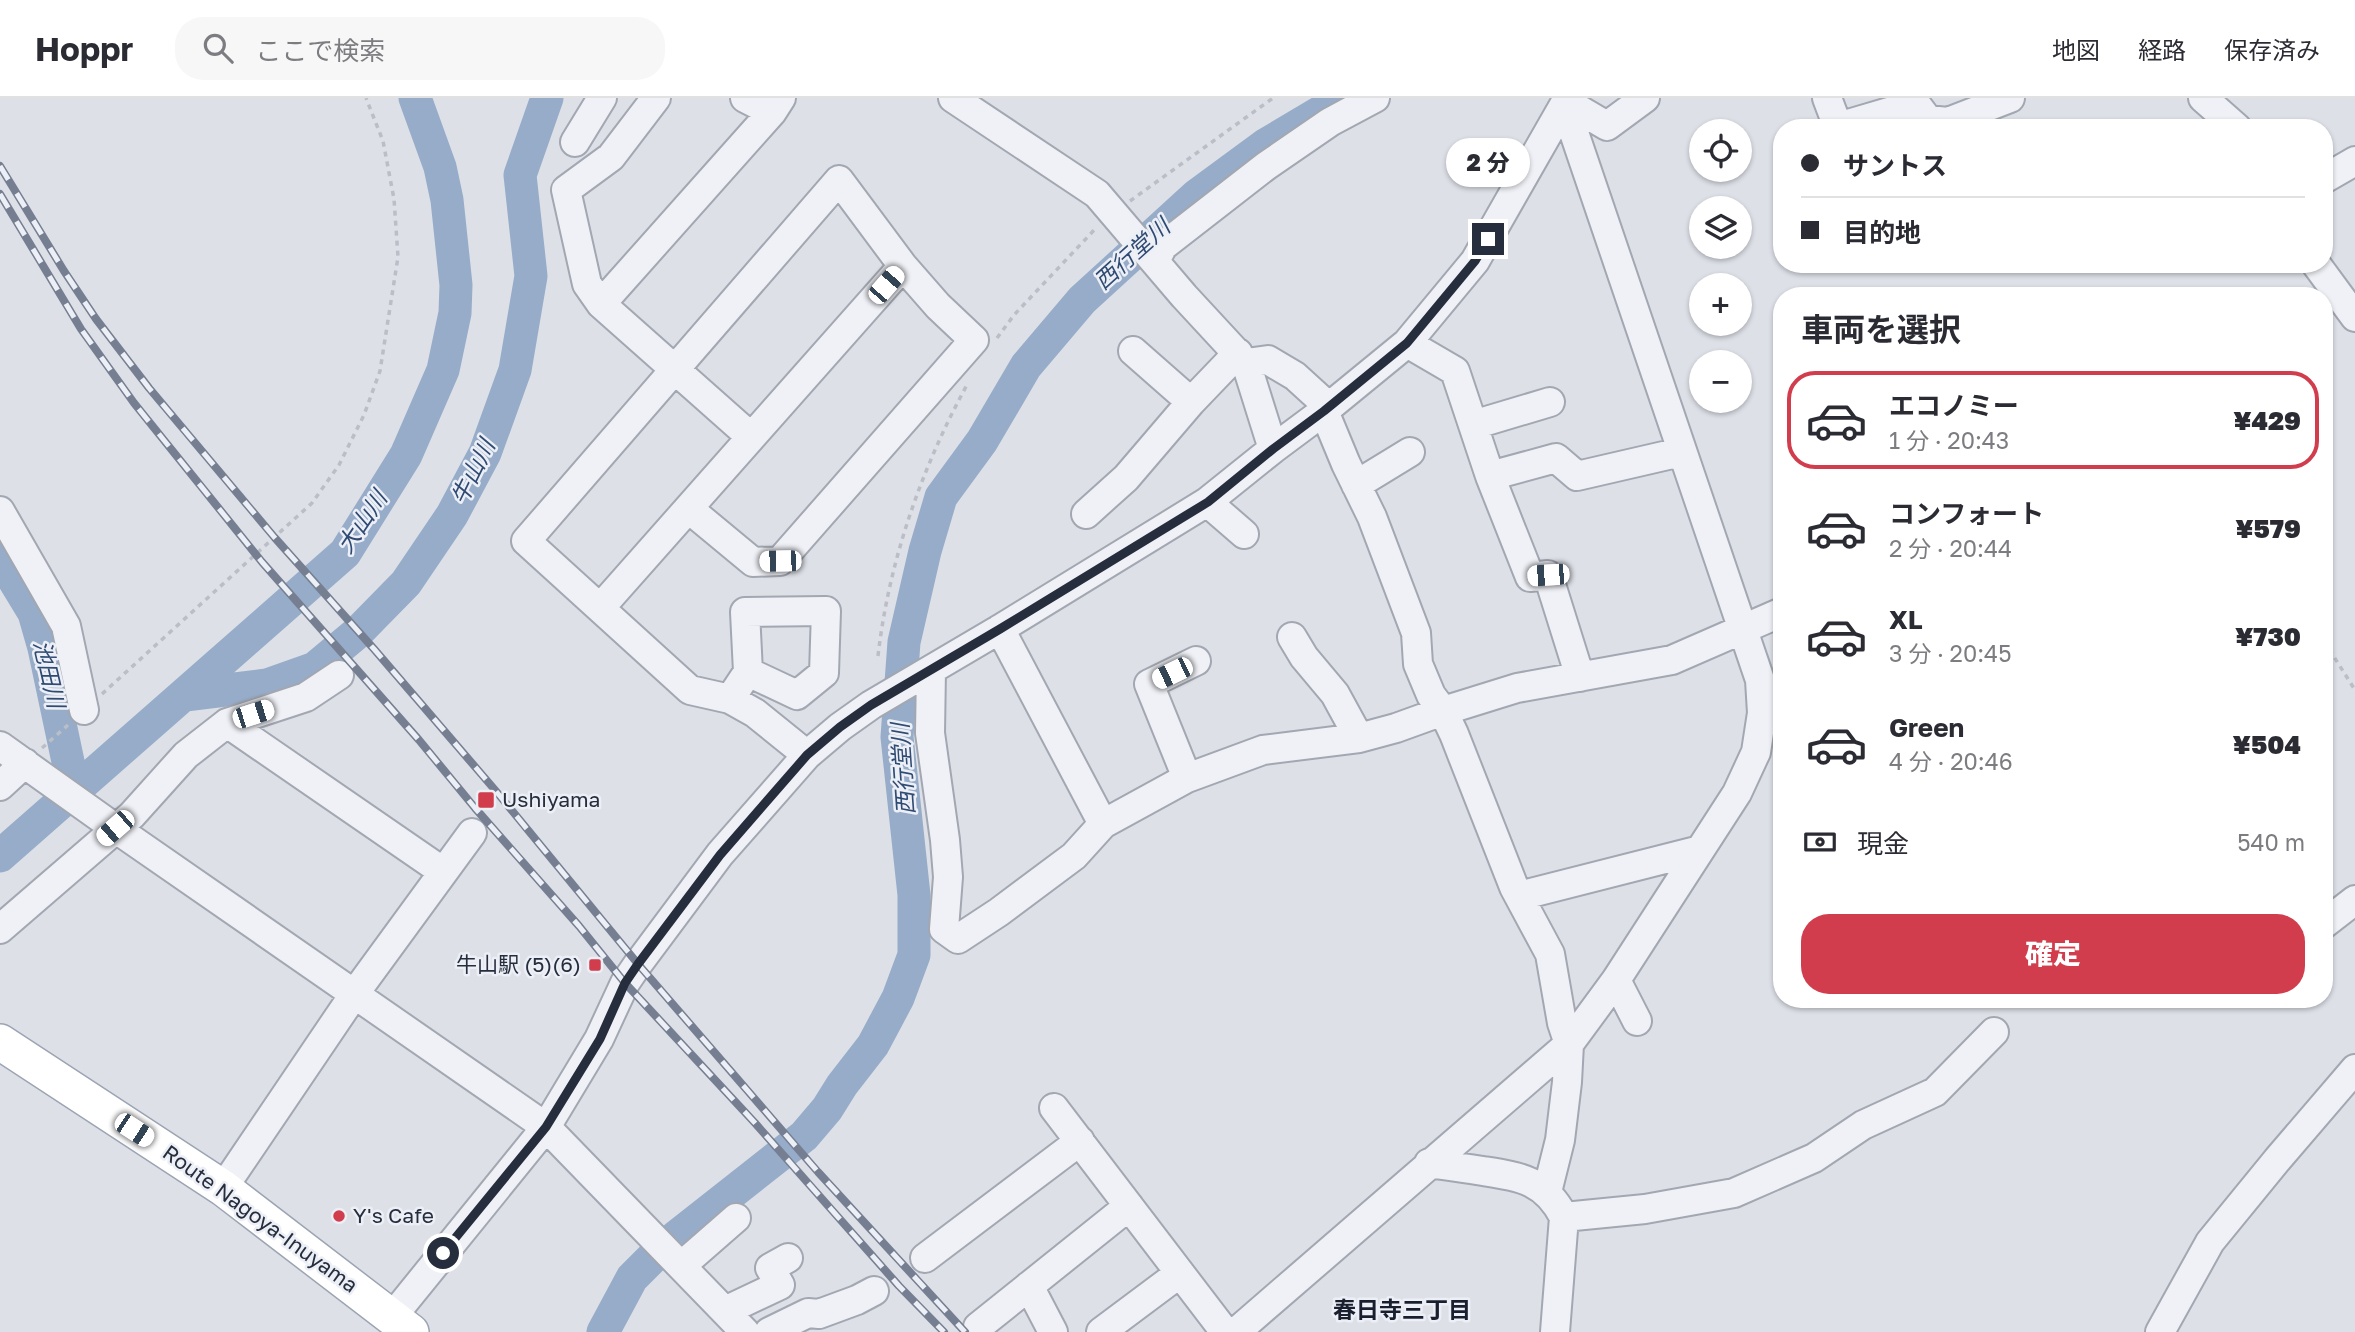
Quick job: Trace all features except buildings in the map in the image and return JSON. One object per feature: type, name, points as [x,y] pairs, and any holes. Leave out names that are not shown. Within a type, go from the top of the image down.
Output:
[{"type":"main road","name":"Route Nagoya-Inuyama","points":[[0,1042],[223,1188],[401,1324]]},
{"type":"street","points":[[575,142],[602,98]]},
{"type":"street","points":[[656,98],[611,157],[566,190],[587,284],[601,304],[751,437]]},
{"type":"street","points":[[601,304],[776,105],[746,98]]},
{"type":"street","points":[[953,98],[1097,194],[1242,358],[1273,449]]},
{"type":"street","points":[[1153,260],[1163,246],[1266,166],[1330,122],[1375,98]]},
{"type":"street","points":[[1566,102],[1607,126],[1645,98]]},
{"type":"street","points":[[1827,98],[1835,119]]},
{"type":"street","points":[[1956,119],[2010,98]]},
{"type":"street","points":[[2203,98],[2227,119]]},
{"type":"street","points":[[401,1324],[546,1127],[600,1039],[625,983],[638,964],[720,855],[807,755],[871,705],[1208,502],[1407,343],[1475,261],[1566,102]]},
{"type":"street","points":[[1236,1332],[1569,1044],[1616,980],[1737,793],[1756,752],[1762,713],[1760,680],[1681,452],[1566,102]]},
{"type":"street","points":[[1865,119],[1916,104],[1927,119]]},
{"type":"street","points":[[2333,174],[2355,161]]},
{"type":"street","points":[[689,509],[753,562],[780,561],[974,340],[938,306],[903,266],[839,180],[526,541],[690,690],[730,699],[755,713],[807,755]]},
{"type":"street","points":[[601,607],[903,266]]},
{"type":"street","points":[[2333,293],[2355,317]]},
{"type":"street","points":[[1407,343],[1455,371],[1490,475],[1530,577],[1548,575],[1580,677]]},
{"type":"street","points":[[1133,351],[1191,402]]},
{"type":"street","points":[[1086,514],[1126,478],[1191,402],[1242,358],[1268,360],[1295,376],[1327,409],[1416,633],[1418,664],[1431,695],[1443,711],[1519,896],[1550,954],[1562,1023],[1569,1044],[1560,1140],[1547,1192]]},
{"type":"street","points":[[1473,425],[1550,402]]},
{"type":"street","points":[[1356,485],[1410,452]]},
{"type":"street","points":[[1490,475],[1556,458],[1577,476],[1681,452]]},
{"type":"street","points":[[1208,502],[1244,534]]},
{"type":"street","points":[[0,511],[66,626],[84,710]]},
{"type":"street","points":[[928,672],[930,733],[948,877],[944,929],[958,939],[1074,856],[1103,824],[1187,778],[1263,750],[1359,738],[1517,688],[1672,660],[1773,616]]},
{"type":"street","points":[[1000,629],[1103,824]]},
{"type":"street","points":[[1292,637],[1304,657],[1335,694],[1359,738]]},
{"type":"street","points":[[1187,778],[1149,684],[1196,661]]},
{"type":"street","points":[[730,699],[748,672]]},
{"type":"street","points":[[0,929],[110,825],[132,814],[186,755],[227,723],[306,697],[339,675]]},
{"type":"street","points":[[227,723],[442,871]]},
{"type":"street","points":[[0,746],[546,1127],[745,1332]]},
{"type":"street","points":[[0,786],[33,770]]},
{"type":"street","points":[[223,1188],[355,993],[472,833]]},
{"type":"street","points":[[1519,896],[1700,850]]},
{"type":"street","points":[[2333,917],[2355,900]]},
{"type":"street","points":[[1616,980],[1637,1021]]},
{"type":"street","points":[[1564,1217],[1645,1209],[1734,1193],[1814,1158],[1864,1125],[1935,1092],[1994,1032]]},
{"type":"street","points":[[2161,1332],[2195,1265],[2210,1242],[2355,1069]]},
{"type":"street","points":[[1054,1108],[1225,1332]]},
{"type":"street","points":[[926,1258],[1080,1141]]},
{"type":"street","points":[[1429,1163],[1524,1177],[1556,1201],[1564,1217],[1555,1332]]},
{"type":"street","points":[[978,1327],[1129,1206]]},
{"type":"street","points":[[678,1262],[736,1218]]},
{"type":"street","points":[[725,1311],[780,1285],[770,1268],[788,1258]]},
{"type":"street","points":[[1101,1332],[1180,1273]]},
{"type":"street","points":[[1029,1286],[1054,1332]]},
{"type":"street","points":[[769,1332],[802,1303],[819,1314],[874,1291]]},
{"type":"path","points":[[33,770],[84,710],[312,503],[339,464],[364,415],[380,371],[398,257],[394,199],[383,141],[366,98]]},
{"type":"path","points":[[991,346],[1014,315],[1135,198],[1273,98]]},
{"type":"path","points":[[878,656],[883,613],[919,489],[946,424],[973,375]]},
{"type":"path","points":[[2333,655],[2355,690]]},
{"type":"waterway","name":"大山川","points":[[0,856],[345,553],[406,455],[443,370],[455,313],[456,285],[447,200],[440,167],[415,98]]},
{"type":"waterway","name":"牛山川","points":[[185,695],[267,685],[315,668],[357,633],[406,583],[452,515],[485,453],[515,370],[531,276],[520,175],[547,98]]},
{"type":"waterway","name":"西行堂川","points":[[603,1332],[632,1278],[652,1258],[804,1136],[873,1045],[898,998],[914,955],[914,895],[897,737],[904,642],[925,551],[941,497],[982,441],[1026,366],[1082,300],[1197,195],[1265,145],[1344,98]]},
{"type":"waterway","name":"池田川","points":[[0,557],[34,613],[44,648],[70,771],[66,799]]},
{"type":"railway","points":[[0,166],[96,319],[149,388],[275,538],[495,790],[638,964],[818,1172],[965,1332]]},
{"type":"railway","points":[[0,194],[81,329],[134,403],[262,562],[419,740],[625,983],[755,1123],[899,1286],[944,1332]]},
{"type":"place","name":"Ushiyama","points":[[486,800]]},
{"type":"place","name":"牛山駅 (5)(6)","points":[[595,965]]},
{"type":"place","name":"Y's Cafe","points":[[339,1216]]},
{"type":"district","name":"春日寺三丁目","points":[[1402,1310]]},
{"type":"route","points":[[443,1253],[546,1127],[600,1039],[625,983],[638,964],[720,855],[807,755],[871,705],[1208,502],[1407,343],[1475,261],[1488,239]]}]
